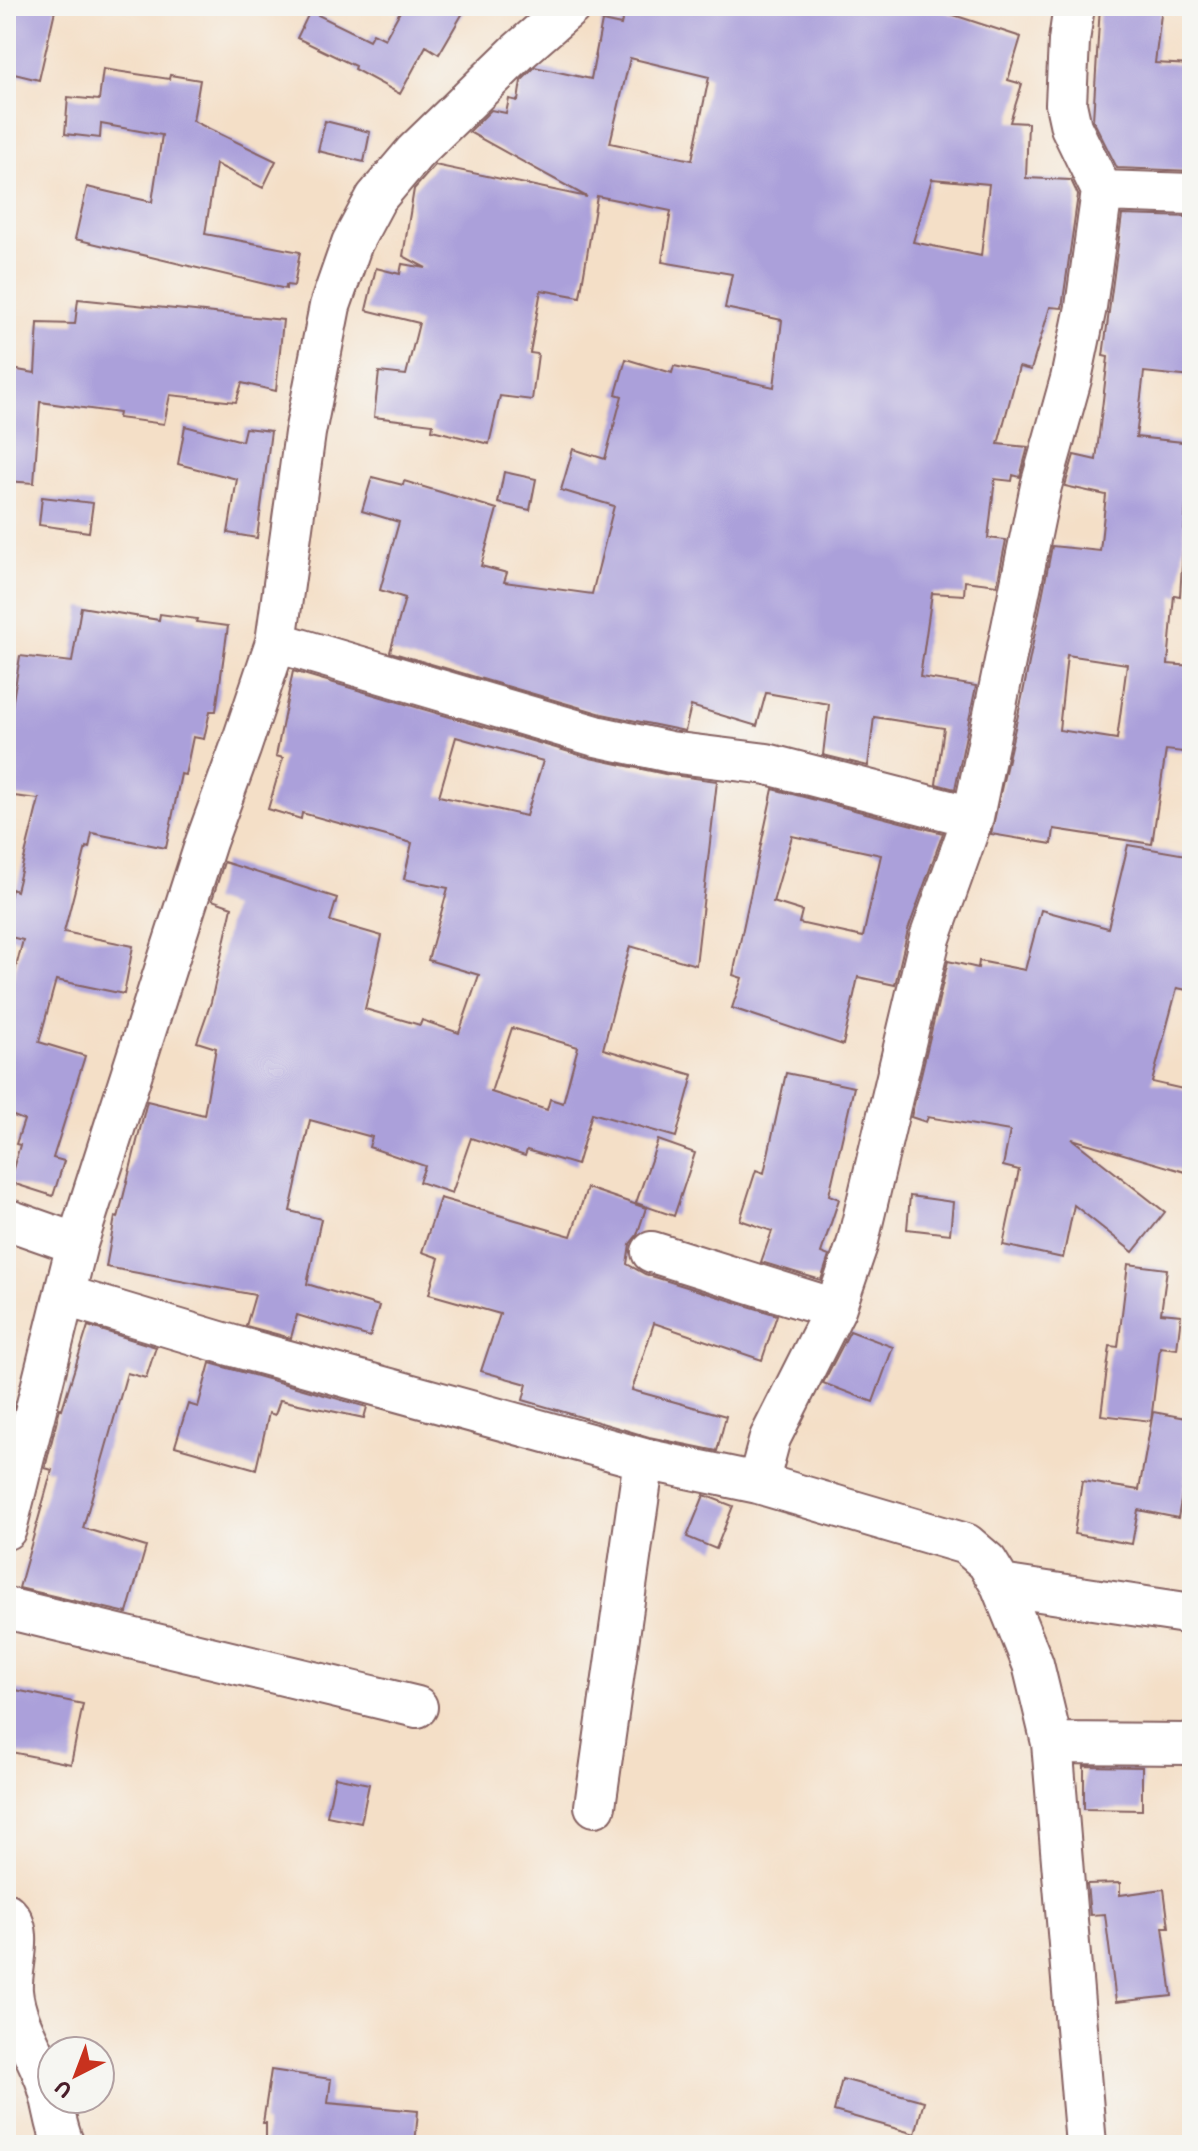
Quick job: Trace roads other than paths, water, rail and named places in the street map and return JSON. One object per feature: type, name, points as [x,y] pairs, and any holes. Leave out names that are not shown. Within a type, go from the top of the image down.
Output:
[{"type":"street","points":[[6,1529],[77,1244],[206,842],[276,642],[308,419],[330,306],[352,243],[376,198],[415,152],[518,52],[571,6]]},
{"type":"street","points":[[758,1483],[770,1438],[835,1309],[857,1245],[930,938],[973,817],[1041,486],[1071,379],[1086,307],[1102,191],[1071,127],[1066,104],[1074,6]]},
{"type":"street","points":[[1102,191],[1192,194]]},
{"type":"street","points":[[276,642],[596,736],[670,752],[767,764],[973,817]]},
{"type":"street","points":[[6,1219],[77,1244]]},
{"type":"street","points":[[652,1252],[835,1309]]},
{"type":"street","points":[[66,1296],[230,1345],[644,1459],[758,1483],[966,1544],[987,1562],[1001,1585],[1033,1664],[1052,1743],[1086,2145]]},
{"type":"street","points":[[595,1806],[644,1459]]},
{"type":"street","points":[[1001,1585],[1192,1614]]},
{"type":"street","points":[[6,1608],[417,1707]]},
{"type":"street","points":[[1052,1743],[1192,1744]]},
{"type":"street","points":[[6,1913],[15,1927],[12,1978],[15,2015],[46,2079],[64,2145]]}]
